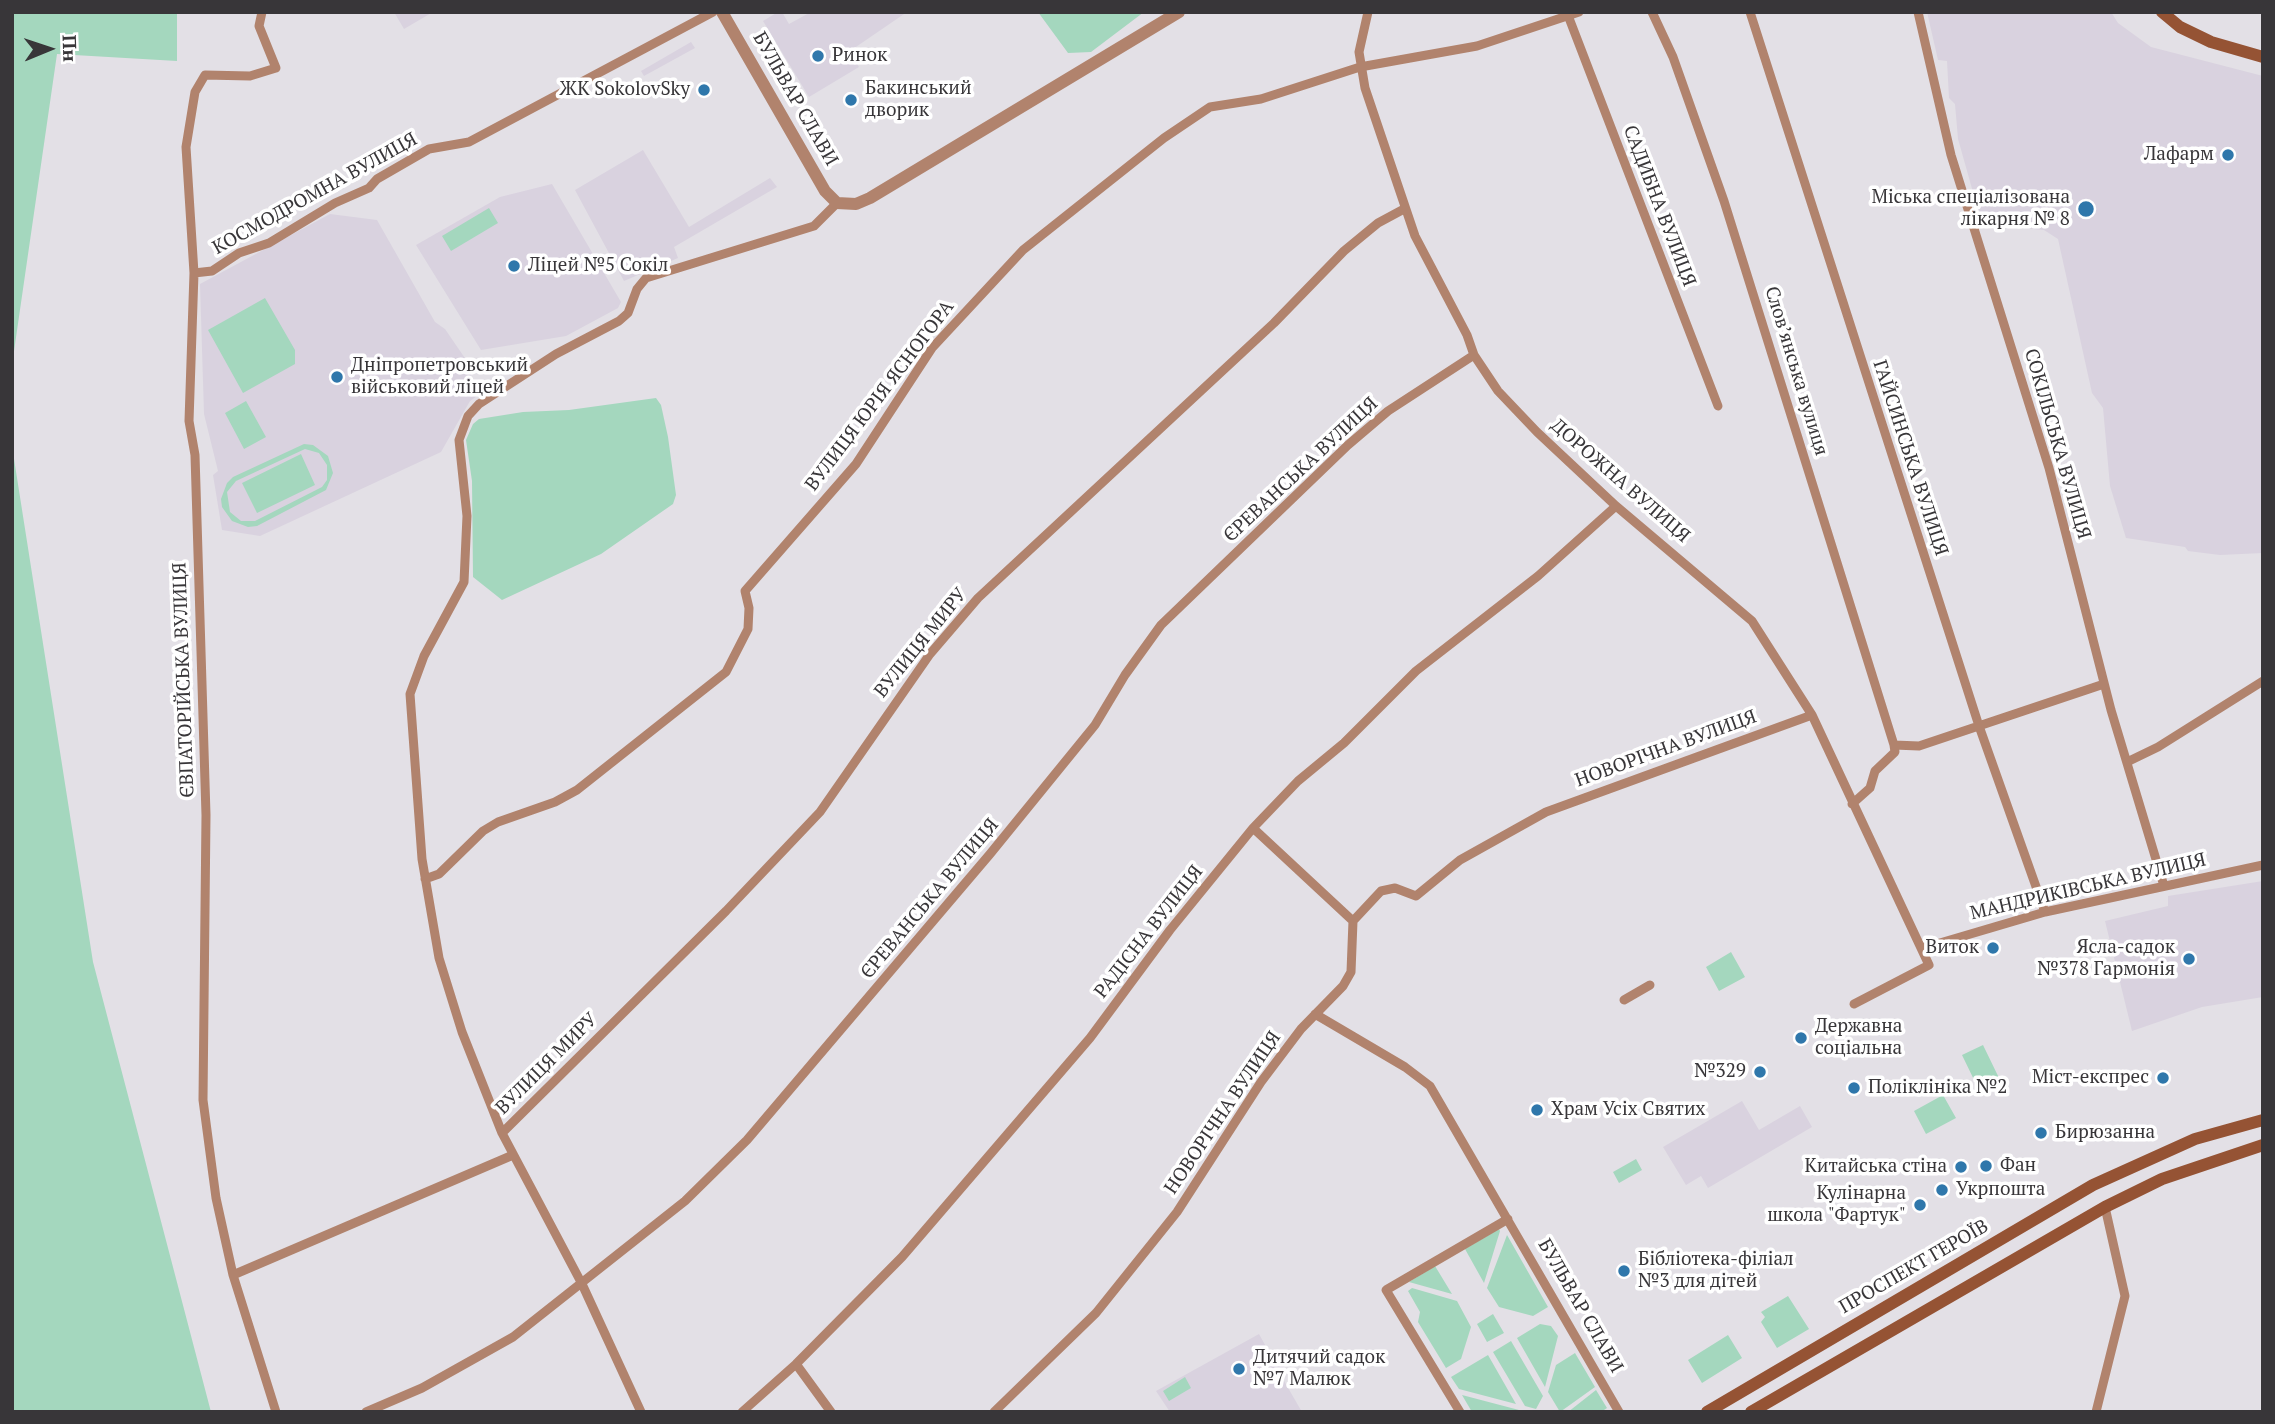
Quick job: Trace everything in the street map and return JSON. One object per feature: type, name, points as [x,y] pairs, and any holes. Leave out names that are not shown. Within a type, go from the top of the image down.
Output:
[{"type":"main road","points":[[2162,12],[2180,27],[2211,42],[2263,57]]},
{"type":"main road","name":"ПРОСПЕКТ ГЕРОЇВ","points":[[1707,1412],[2093,1185],[2195,1139],[2263,1120]]},
{"type":"main road","points":[[1751,1412],[2105,1207],[2162,1179],[2263,1145]]},
{"type":"street","name":"ЄВПАТОРІЙСЬКА ВУЛИЦЯ","points":[[262,12],[259,26],[276,68],[250,76],[205,75],[195,93],[186,147],[194,273],[189,421],[195,455],[206,814],[203,1100],[216,1198],[233,1275],[276,1412]]},
{"type":"street","name":"КОСМОДРОМНА ВУЛИЦЯ","points":[[194,273],[212,271],[239,253],[269,243],[335,203],[369,188],[377,179],[429,149],[468,142],[713,12]]},
{"type":"street","name":"БУЛЬВАР СЛАВИ","points":[[722,12],[817,177],[837,203]]},
{"type":"street","points":[[640,1412],[582,1284],[502,1133],[461,1032],[439,958],[425,878],[410,694],[424,656],[464,582],[467,516],[459,440],[468,416],[494,395],[556,354],[619,321],[628,313],[637,289],[646,278],[814,226],[837,203],[856,204],[870,198],[1179,12]]},
{"type":"street","name":"ДОРОЖНА ВУЛИЦЯ","points":[[1368,12],[1359,52],[1360,68],[1404,209],[1475,355],[1498,391],[1616,506],[1752,621],[1812,715],[1852,804],[1923,948]]},
{"type":"street","name":"ВУЛИЦЯ ЮРІЯ ЯСНОГОРА","points":[[425,878],[439,874],[483,831],[498,822],[555,802],[577,790],[726,672],[748,629],[749,608],[745,591],[856,464],[932,348],[1023,250],[1164,138],[1210,107],[1261,99],[1360,68],[1477,46],[1569,18],[1579,12]]},
{"type":"street","name":"Словʼянська вулиця","points":[[1652,12],[1674,57],[1724,201],[1894,745]]},
{"type":"street","name":"ГАЙСИНСЬКА ВУЛИЦЯ","points":[[1750,12],[1979,726],[2045,912]]},
{"type":"street","name":"СОКІЛЬСЬКА ВУЛИЦЯ","points":[[1918,12],[1951,155],[2049,468],[2104,684],[2164,886]]},
{"type":"street","name":"САДИБНА ВУЛИЦЯ","points":[[1569,18],[1718,406]]},
{"type":"street","name":"ВУЛИЦЯ МИРУ","points":[[502,1133],[717,920],[820,813],[930,654],[978,598],[1274,323],[1343,251],[1378,223],[1404,209]]},
{"type":"street","name":"ЄРЕВАНСЬКА ВУЛИЦЯ","points":[[366,1412],[422,1388],[513,1337],[685,1201],[747,1140],[903,961],[1095,725],[1125,675],[1161,625],[1348,445],[1388,411],[1475,355]]},
{"type":"street","name":"РАДІСНА ВУЛИЦЯ","points":[[742,1412],[796,1364],[902,1257],[1081,1049],[1170,930],[1253,828],[1298,781],[1344,743],[1416,671],[1538,576],[1616,506]]},
{"type":"street","points":[[2127,762],[2169,740],[2263,681]]},
{"type":"street","points":[[1852,804],[1870,788],[1875,771],[1895,752],[1894,745],[1919,746],[2104,684]]},
{"type":"street","name":"НОВОРІЧНА ВУЛИЦЯ","points":[[994,1412],[1072,1340],[1141,1261],[1177,1212],[1261,1082],[1315,1014],[1343,986],[1351,972],[1353,921],[1385,888],[1395,888],[1416,896],[1460,860],[1546,812],[1812,715]]},
{"type":"street","points":[[1253,828],[1353,921]]},
{"type":"street","name":"МАНДРИКІВСЬКА ВУЛИЦЯ","points":[[1923,948],[2045,912],[2263,865]]},
{"type":"street","points":[[1854,1004],[1929,965],[1923,948]]},
{"type":"street","points":[[1624,1000],[1650,985]]},
{"type":"street","name":"БУЛЬВАР СЛАВИ","points":[[1315,1014],[1405,1067],[1430,1086],[1619,1412]]},
{"type":"street","points":[[233,1275],[513,1155]]},
{"type":"street","points":[[2096,1412],[2126,1296],[2105,1207]]},
{"type":"street","points":[[1460,1412],[1386,1290],[1508,1219]]},
{"type":"street","points":[[796,1364],[831,1412]]},
{"type":"shaded area","points":[[394,12],[433,12],[404,29]]},
{"type":"shaded area","name":"Ринок","points":[[782,12],[789,24],[811,12],[907,12],[850,51],[859,67],[809,97],[763,21]]},
{"type":"shaded area","points":[[1927,12],[2111,12],[2118,23],[2151,47],[2263,76],[2263,553],[2220,555],[2126,538],[2110,486],[2103,408],[2092,393],[2058,239],[2044,230],[1982,224],[1958,139],[1955,104],[1949,98],[1947,61],[1938,60]]},
{"type":"shaded area","points":[[691,42],[695,48],[644,76],[641,71]]},
{"type":"shaded area","points":[[643,150],[689,227],[770,178],[777,187],[674,247],[678,258],[624,281],[575,190]]},
{"type":"shaded area","name":"Ліцей №5 Сокіл","points":[[552,184],[621,302],[618,308],[566,336],[481,350],[416,245],[500,197]]},
{"type":"shaded area","name":"Дніпропетровський військовий ліцей","points":[[330,214],[377,220],[435,322],[445,329],[471,367],[471,379],[477,396],[470,401],[441,452],[260,536],[222,530],[213,475],[218,471],[204,414],[200,284]]},
{"type":"shaded area","name":"Ясла-садок №378 Гармонія","points":[[2263,881],[2263,997],[2202,1007],[2132,1031],[2105,921],[2168,906],[2168,896]]},
{"type":"shaded area","points":[[1742,1101],[1759,1130],[1800,1106],[1812,1127],[1708,1188],[1701,1176],[1686,1185],[1663,1147]]},
{"type":"shaded area","name":"Дитячий садок №7 Малюк","points":[[1259,1334],[1274,1361],[1283,1360],[1285,1365],[1280,1374],[1302,1412],[1170,1412],[1156,1391]]},
{"type":"green space","points":[[12,12],[177,12],[177,61],[57,54],[12,365]]},
{"type":"green space","points":[[1038,12],[1144,12],[1091,52],[1068,53]]},
{"type":"green space","points":[[489,208],[498,223],[451,251],[442,236]]},
{"type":"green space","points":[[265,298],[295,350],[295,364],[243,393],[208,330]]},
{"type":"green space","points":[[656,398],[661,405],[668,437],[676,495],[673,504],[601,554],[502,600],[473,577],[472,481],[466,440],[473,424],[479,419],[523,412],[569,410]]},
{"type":"green space","points":[[246,401],[266,437],[244,449],[225,413]]},
{"type":"green space","points":[[304,444],[313,445],[328,456],[333,473],[326,490],[257,526],[248,527],[232,521],[222,507],[221,499],[227,483],[233,477]],"holes":[[[305,449],[319,453],[327,465],[327,480],[322,487],[255,521],[241,521],[230,512],[227,492],[236,481]]]},
{"type":"green space","points":[[12,446],[93,962],[211,1412],[12,1412]]},
{"type":"green space","points":[[301,454],[315,485],[257,513],[242,483]]},
{"type":"green space","points":[[1731,952],[1745,977],[1719,991],[1706,967]]},
{"type":"green space","points":[[1983,1045],[1999,1078],[1978,1088],[1962,1055]]},
{"type":"green space","points":[[1943,1095],[1956,1118],[1926,1134],[1914,1111]]},
{"type":"green space","points":[[1636,1159],[1642,1170],[1619,1183],[1613,1172]]},
{"type":"green space","points":[[1499,1229],[1500,1231],[1484,1283],[1465,1249]]},
{"type":"green space","points":[[1507,1235],[1548,1307],[1533,1316],[1499,1307],[1487,1288]]},
{"type":"green space","points":[[1435,1266],[1452,1294],[1409,1282]]},
{"type":"green space","points":[[1412,1288],[1457,1301],[1471,1327],[1461,1359],[1446,1368],[1418,1322],[1420,1312],[1408,1291]]},
{"type":"green space","points":[[1788,1296],[1809,1329],[1777,1348],[1761,1322],[1765,1317],[1761,1312]]},
{"type":"green space","points":[[1493,1314],[1504,1333],[1487,1342],[1477,1324]]},
{"type":"green space","points":[[1540,1324],[1551,1326],[1558,1336],[1545,1387],[1517,1338]]},
{"type":"green space","points":[[1728,1335],[1742,1358],[1702,1383],[1688,1360]]},
{"type":"green space","points":[[1511,1341],[1543,1396],[1536,1409],[1525,1406],[1493,1352]]},
{"type":"green space","points":[[1575,1353],[1595,1387],[1560,1412],[1548,1392],[1556,1365]]},
{"type":"green space","points":[[1488,1355],[1516,1404],[1459,1389],[1451,1377]]},
{"type":"green space","points":[[1185,1377],[1191,1388],[1169,1401],[1163,1391]]},
{"type":"green space","points":[[1596,1390],[1607,1408],[1601,1412],[1568,1412]]},
{"type":"green space","points":[[1462,1395],[1519,1410],[1520,1412],[1472,1412]]},
{"type":"place","name":"Ринок","points":[[818,56]]},
{"type":"place","name":"ЖК SokolovSky","points":[[704,90]]},
{"type":"place","name":"Бакинський дворик","points":[[851,100]]},
{"type":"place","name":"Лафарм","points":[[2228,155]]},
{"type":"place","name":"Міська спеціалізована лікарня № 8","points":[[2086,209]]},
{"type":"place","name":"Ліцей №5 Сокіл","points":[[514,266]]},
{"type":"place","name":"Дніпропетровський військовий ліцей","points":[[337,377]]},
{"type":"place","name":"Виток","points":[[1993,948]]},
{"type":"place","name":"Ясла-садок №378 Гармонія","points":[[2189,959]]},
{"type":"place","name":"Державна соціальна","points":[[1801,1038]]},
{"type":"place","name":"№329","points":[[1760,1072]]},
{"type":"place","name":"Міст-експрес","points":[[2163,1078]]},
{"type":"place","name":"Поліклініка №2","points":[[1854,1088]]},
{"type":"place","name":"Храм Усіх Святих","points":[[1537,1110]]},
{"type":"place","name":"Бирюзанна","points":[[2041,1133]]},
{"type":"place","name":"Фан","points":[[1986,1166]]},
{"type":"place","name":"Китайська стіна","points":[[1961,1167]]},
{"type":"place","name":"Укрпошта","points":[[1942,1190]]},
{"type":"place","name":"Кулінарна школа \"Фартук\"","points":[[1920,1205]]},
{"type":"place","name":"Бібліотека-філіал №3 для дітей","points":[[1624,1271]]},
{"type":"place","name":"Дитячий садок №7 Малюк","points":[[1239,1369]]}]
